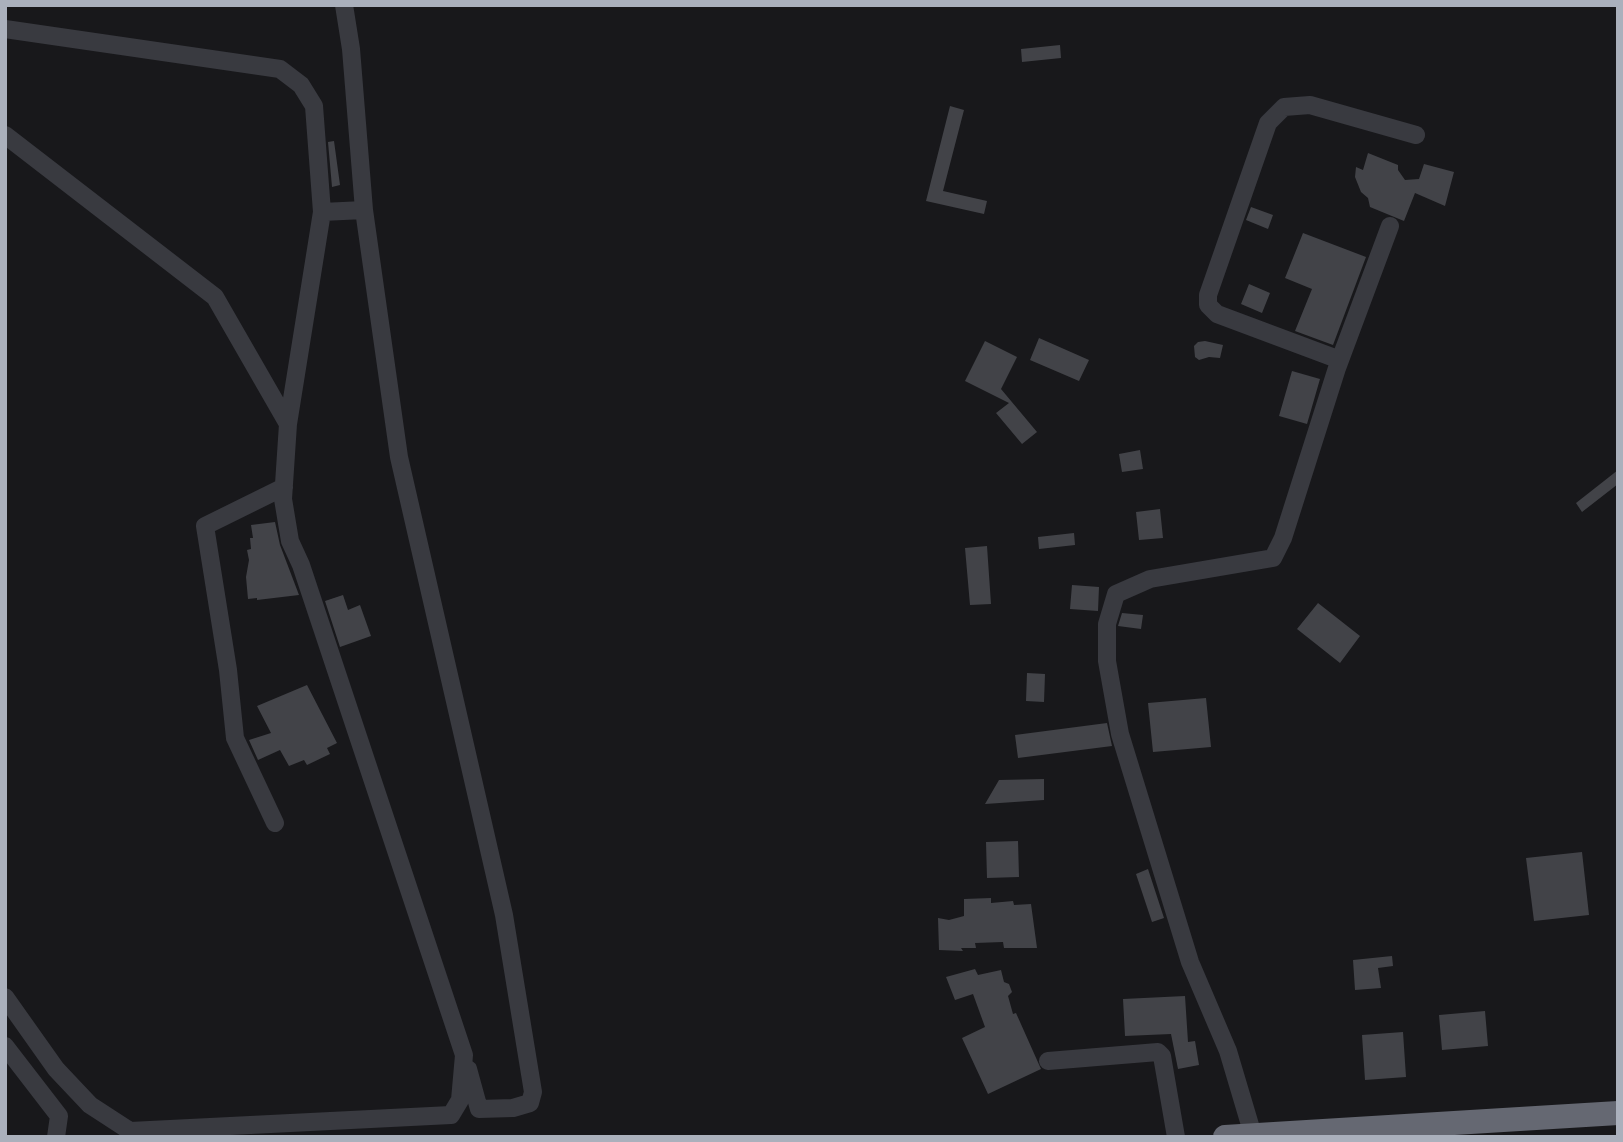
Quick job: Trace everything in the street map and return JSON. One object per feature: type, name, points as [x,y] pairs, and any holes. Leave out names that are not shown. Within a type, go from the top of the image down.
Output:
[{"type":"highway","points":[[1225,1137],[1618,1113]]},
{"type":"street","points":[[5,29],[280,69],[301,85],[314,106],[322,212],[288,424],[283,499],[290,541],[301,565],[464,1055],[479,1109],[513,1108],[530,1102],[533,1092],[504,915],[399,457],[364,210],[351,48],[344,5]]},
{"type":"street","points":[[1340,360],[1217,314],[1208,305],[1208,295],[1268,124],[1284,107],[1310,104],[1416,135]]},
{"type":"street","points":[[5,135],[215,297],[288,424]]},
{"type":"street","points":[[322,212],[364,210]]},
{"type":"street","points":[[1253,1135],[1228,1052],[1190,962],[1120,734],[1107,661],[1107,624],[1116,594],[1150,579],[1273,558],[1283,538],[1340,360],[1390,226]]},
{"type":"street","points":[[275,823],[235,738],[228,670],[205,526],[284,487]]},
{"type":"street","points":[[5,997],[56,1069],[90,1105],[130,1131],[451,1115],[460,1100],[464,1055]]},
{"type":"street","points":[[5,1046],[59,1116],[56,1137]]},
{"type":"street","points":[[1048,1061],[1158,1052],[1162,1056],[1176,1137]]},
{"type":"street","points":[[56,1069],[64,1137]]},
{"type":"building","points":[[1060,45],[1061,58],[1022,62],[1021,49]]},
{"type":"building","points":[[950,106],[964,110],[943,191],[987,201],[984,214],[926,201]]},
{"type":"building","points":[[334,141],[340,185],[332,187],[328,142]]},
{"type":"building","points":[[1368,153],[1398,165],[1398,170],[1405,180],[1419,179],[1424,164],[1454,172],[1445,206],[1415,193],[1404,221],[1370,207],[1368,198],[1361,192],[1355,177],[1356,167],[1363,170]]},
{"type":"building","points":[[1251,207],[1273,215],[1268,229],[1246,220]]},
{"type":"building","points":[[1303,233],[1366,257],[1333,345],[1295,331],[1312,289],[1285,278]]},
{"type":"building","points":[[1249,284],[1270,293],[1262,313],[1241,304]]},
{"type":"building","points":[[1039,338],[1089,360],[1079,381],[1030,360]]},
{"type":"building","points":[[985,341],[1017,357],[1001,389],[1037,432],[1022,444],[996,413],[1009,403],[965,381]]},
{"type":"building","points":[[1205,341],[1223,345],[1220,358],[1199,360],[1195,357],[1194,346]]},
{"type":"building","points":[[1292,371],[1320,379],[1307,424],[1279,416]]},
{"type":"building","points":[[1140,450],[1143,469],[1122,472],[1119,454]]},
{"type":"building","points":[[1618,470],[1618,484],[1582,512],[1576,503]]},
{"type":"building","points":[[1160,509],[1163,538],[1139,540],[1136,512]]},
{"type":"building","points":[[275,522],[280,545],[299,595],[248,599],[247,550],[251,549],[250,538],[253,538],[251,525]]},
{"type":"building","points":[[1074,533],[1075,545],[1039,549],[1038,537]]},
{"type":"building","points":[[987,546],[991,604],[970,605],[965,548]]},
{"type":"building","points":[[1072,585],[1099,587],[1098,611],[1070,609]]},
{"type":"building","points":[[343,595],[348,610],[360,605],[371,636],[340,647],[325,601]]},
{"type":"building","points":[[1318,603],[1360,636],[1340,663],[1297,629]]},
{"type":"building","points":[[1122,613],[1143,615],[1141,629],[1118,626]]},
{"type":"building","points":[[1027,673],[1045,674],[1044,702],[1026,701]]},
{"type":"building","points":[[307,685],[337,743],[327,748],[330,754],[307,765],[304,760],[289,766],[280,750],[258,760],[249,740],[271,733],[257,706]]},
{"type":"building","points":[[1206,698],[1211,747],[1153,752],[1148,703]]},
{"type":"building","points":[[1107,723],[1112,746],[1018,758],[1015,735]]},
{"type":"building","points":[[1044,779],[1044,800],[985,804],[999,780]]},
{"type":"building","points":[[1018,841],[1019,877],[987,878],[986,842]]},
{"type":"building","points":[[1582,852],[1589,915],[1534,921],[1526,858]]},
{"type":"building","points":[[1148,869],[1164,918],[1152,922],[1136,874]]},
{"type":"building","points":[[991,898],[991,903],[1013,901],[1014,905],[1031,904],[1037,948],[1004,948],[1003,942],[975,943],[976,948],[961,948],[963,951],[939,950],[938,918],[949,920],[964,916],[964,899]]},
{"type":"building","points":[[1392,956],[1393,966],[1378,968],[1381,988],[1355,990],[1353,960]]},
{"type":"building","points":[[975,969],[978,975],[1001,970],[1004,982],[1009,984],[1012,992],[1008,996],[1013,1014],[1016,1013],[1041,1069],[988,1094],[962,1038],[985,1027],[973,994],[955,1000],[946,977]]},
{"type":"building","points":[[1185,996],[1188,1042],[1195,1041],[1199,1065],[1178,1069],[1171,1034],[1125,1036],[1123,999]]},
{"type":"building","points":[[1485,1011],[1488,1046],[1442,1050],[1439,1015]]},
{"type":"building","points":[[1403,1032],[1406,1077],[1365,1080],[1362,1035]]}]
